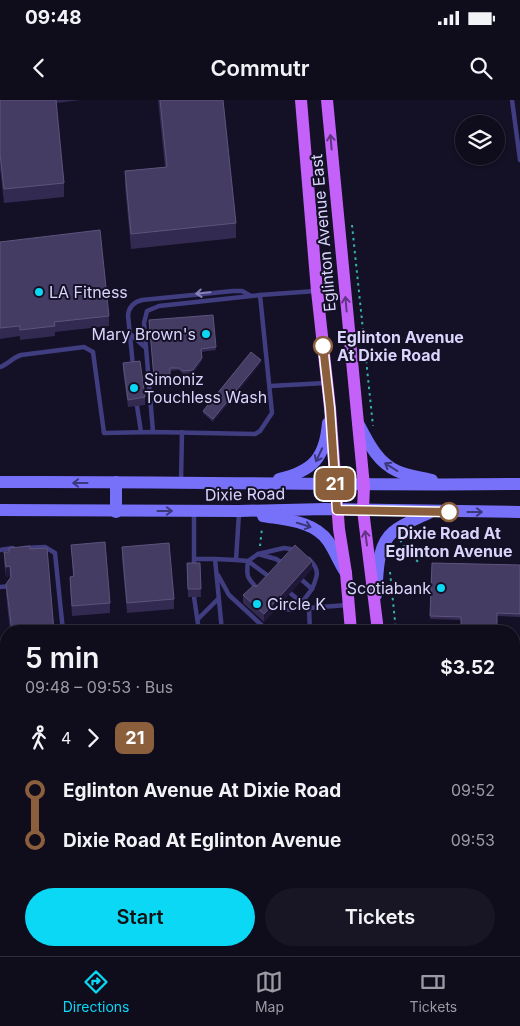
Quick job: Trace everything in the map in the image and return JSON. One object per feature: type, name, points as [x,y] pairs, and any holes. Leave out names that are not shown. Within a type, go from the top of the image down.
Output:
[{"type":"main road","name":"Eglinton Avenue East","points":[[301,100],[317,290],[330,408],[337,510],[346,573],[351,625]]},
{"type":"main road","name":"Eglinton Avenue East","points":[[327,100],[364,486],[363,510],[377,625]]},
{"type":"main road","points":[[263,483],[296,476],[310,468],[327,437],[330,408]]},
{"type":"main road","points":[[357,422],[381,461],[398,472],[454,485]]},
{"type":"main road","name":"Dixie Road","points":[[0,482],[263,483],[364,486],[520,484]]},
{"type":"main road","points":[[116,482],[116,512]]},
{"type":"main road","name":"Dixie Road","points":[[0,510],[116,512],[337,510],[520,512]]},
{"type":"main road","points":[[239,511],[309,526],[321,533],[329,543],[346,573]]},
{"type":"main road","points":[[375,600],[381,551],[386,541],[400,527],[431,512]]},
{"type":"lane","points":[[512,100],[520,160]]},
{"type":"lane","points":[[153,432],[144,320],[145,314],[150,309],[159,306],[317,290]]},
{"type":"lane","points":[[133,369],[129,312],[132,305],[138,301],[233,291],[242,291],[251,296]]},
{"type":"lane","points":[[0,367],[6,366],[12,358],[21,355],[88,348],[92,352],[104,433],[182,432],[255,434],[272,413],[260,295]]},
{"type":"lane","points":[[129,333],[146,348]]},
{"type":"lane","points":[[270,386],[326,382]]},
{"type":"lane","points":[[137,406],[141,432]]},
{"type":"lane","points":[[181,484],[182,432]]},
{"type":"lane","points":[[194,511],[194,571]]},
{"type":"lane","points":[[236,560],[239,511]]},
{"type":"lane","points":[[0,550],[46,547],[54,553],[62,625]]},
{"type":"lane","points":[[260,591],[248,580],[246,573],[248,561],[259,553],[284,548],[299,551]]},
{"type":"lane","points":[[259,553],[284,565]]},
{"type":"lane","points":[[278,607],[287,610],[293,609],[302,602],[312,589],[317,576],[317,570],[305,556]]},
{"type":"lane","points":[[194,559],[248,561],[272,579]]},
{"type":"lane","points":[[215,559],[221,625]]},
{"type":"lane","points":[[217,571],[229,595],[262,625]]},
{"type":"lane","points":[[48,581],[58,580]]},
{"type":"lane","points":[[302,580],[312,589]]},
{"type":"lane","points":[[0,588],[11,586]]},
{"type":"lane","points":[[290,593],[309,608],[349,605]]},
{"type":"lane","points":[[194,597],[199,625]]},
{"type":"lane","points":[[198,619],[218,599]]},
{"type":"lane","points":[[309,608],[310,625]]},
{"type":"path","points":[[351,218],[374,434]]},
{"type":"path","points":[[259,553],[262,528]]},
{"type":"path","points":[[394,542],[398,537],[411,556],[421,564]]},
{"type":"path","points":[[391,548],[404,556],[411,556]]},
{"type":"path","points":[[390,567],[395,625]]},
{"type":"building","points":[[0,100],[56,100],[64,183],[4,189],[0,153]]},
{"type":"building","points":[[160,100],[223,100],[236,223],[131,234],[125,171],[167,167]]},
{"type":"building","points":[[100,230],[109,316],[54,322],[55,326],[20,330],[20,326],[0,328],[0,242]]},
{"type":"building","points":[[213,315],[216,347],[201,349],[202,358],[193,370],[183,371],[179,368],[170,368],[170,376],[154,378],[149,320]]},
{"type":"building","points":[[251,352],[261,360],[213,419],[203,411]]},
{"type":"building","name":"Simoniz Touchless Wash","points":[[140,361],[145,397],[128,400],[123,363]]},
{"type":"building","points":[[105,542],[110,603],[72,606],[70,577],[74,576],[71,545]]},
{"type":"building","points":[[169,543],[174,599],[127,603],[122,547]]},
{"type":"building","points":[[295,545],[312,561],[264,614],[243,595],[254,585],[256,587]]},
{"type":"building","points":[[30,546],[30,549],[47,548],[53,625],[11,625],[6,584],[11,577],[10,566],[6,567],[4,552],[9,552],[9,548]]},
{"type":"building","points":[[187,563],[200,563],[201,589],[188,589]]},
{"type":"building","points":[[432,563],[520,565],[520,614],[497,613],[497,625],[461,625],[461,617],[430,616]]},
{"type":"bus line","name":"21","points":[[323,346],[330,408],[337,510],[449,512]]},
{"type":"place","name":"LA Fitness","points":[[39,292]]},
{"type":"place","name":"Mary Brown's","points":[[206,334]]},
{"type":"place","name":"Eglinton Avenue At Dixie Road","points":[[323,346]]},
{"type":"place","name":"Simoniz Touchless Wash","points":[[134,388]]},
{"type":"place","name":"Dixie Road At Eglinton Avenue","points":[[449,512]]},
{"type":"place","name":"Scotiabank","points":[[441,588]]},
{"type":"place","name":"Circle K","points":[[257,604]]}]
